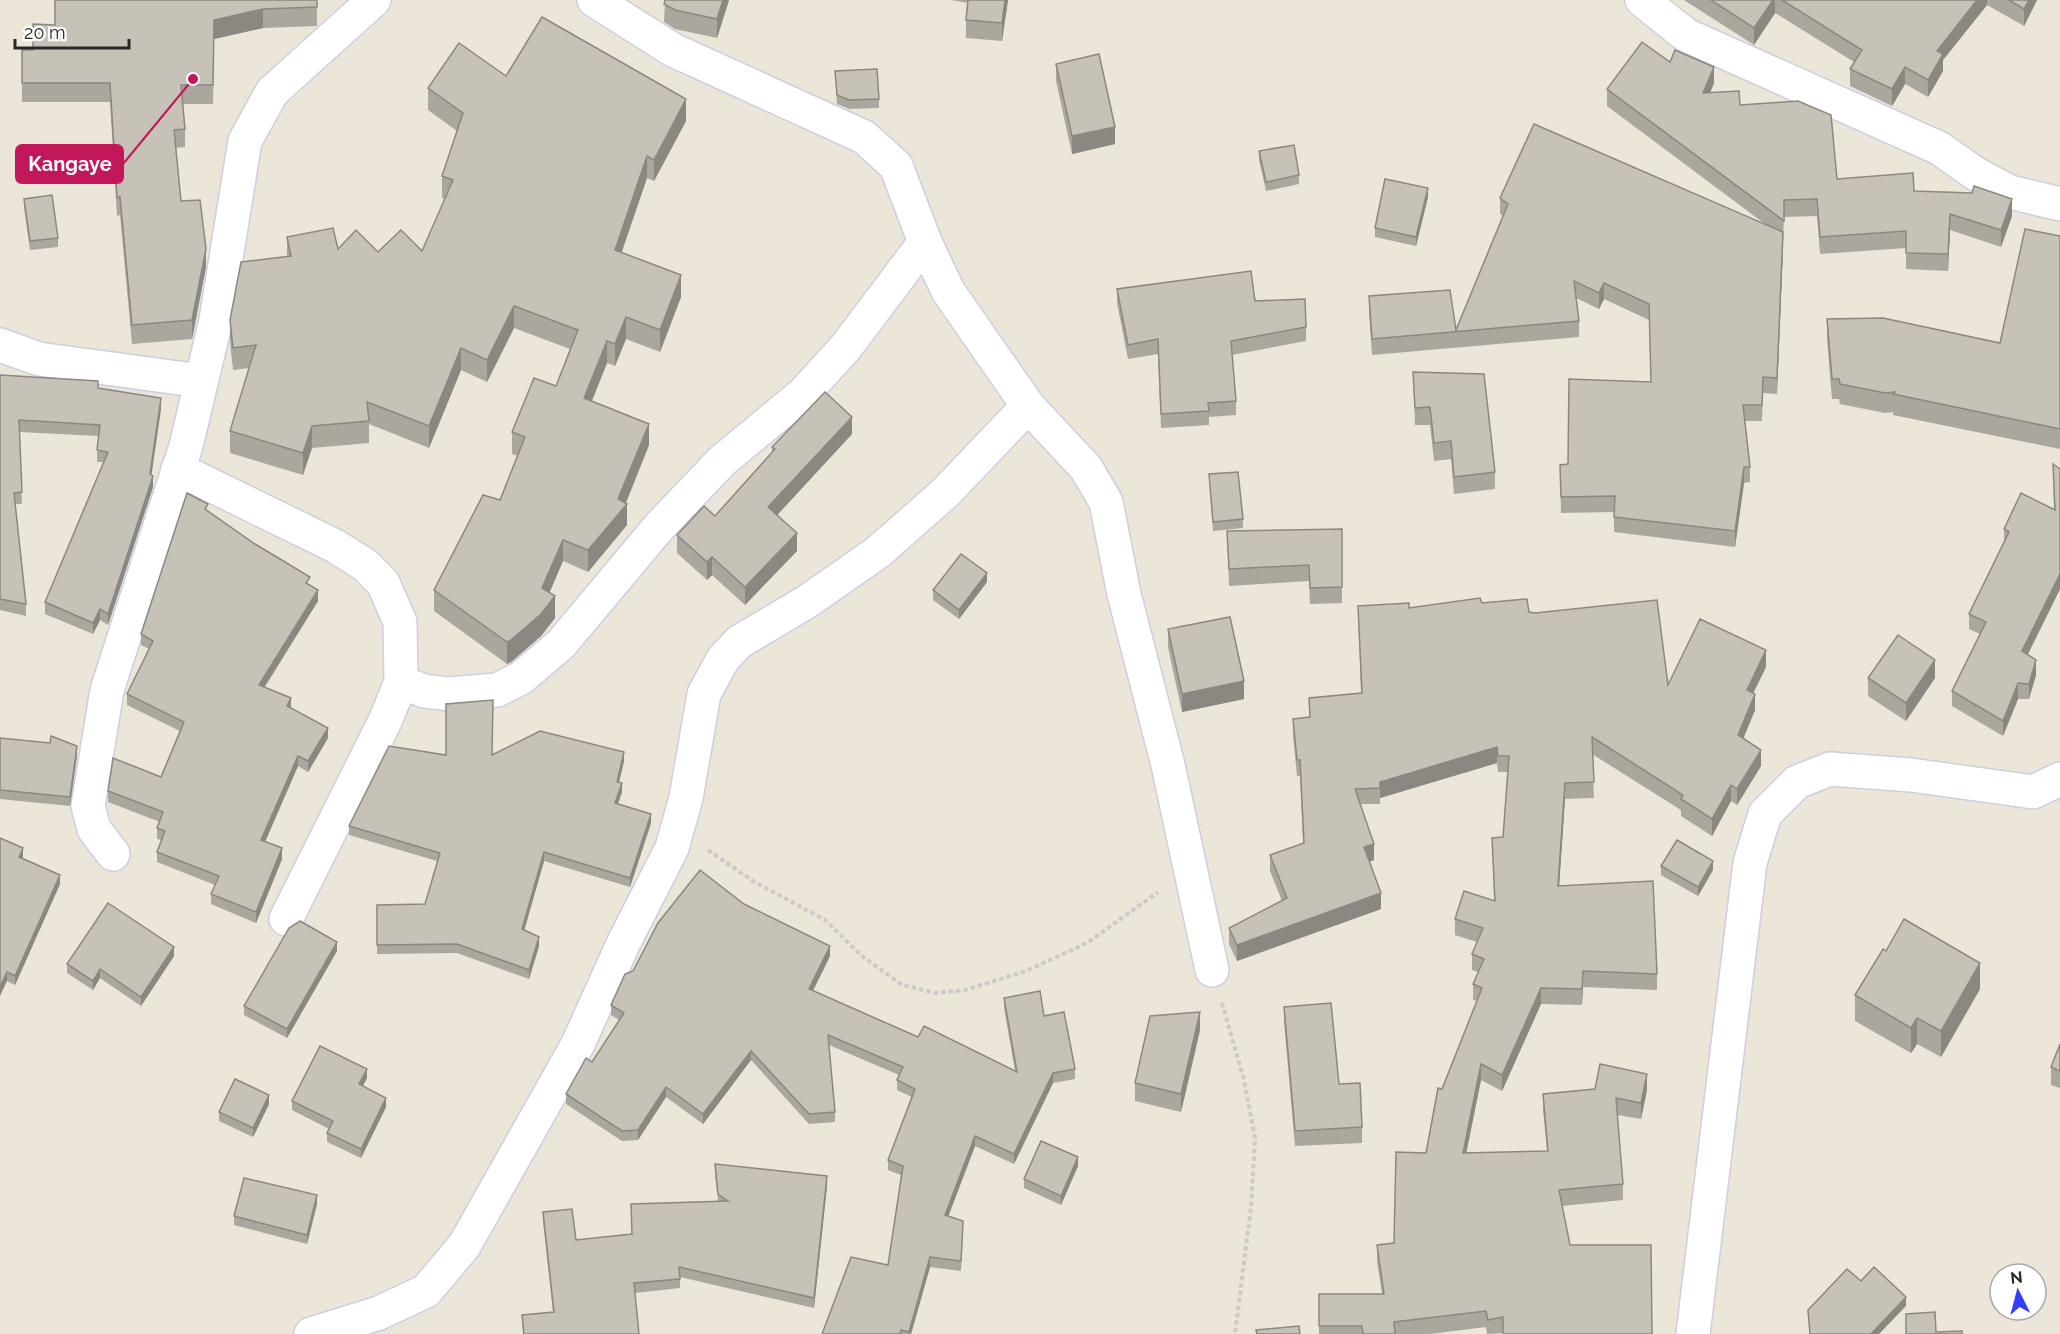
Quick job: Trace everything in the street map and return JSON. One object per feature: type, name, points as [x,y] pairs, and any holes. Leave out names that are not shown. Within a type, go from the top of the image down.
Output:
[{"type":"street","points":[[113,854],[94,829],[88,806],[106,690],[178,469],[201,381],[216,320],[245,141],[272,92],[374,0]]},
{"type":"street","points":[[1642,0],[1686,35],[1939,148],[1976,174],[2010,192],[2060,204]]},
{"type":"street","points":[[611,5],[673,50],[864,136],[896,166],[925,242],[948,291],[1028,406],[1086,468],[1106,502],[1124,594],[1168,765],[1212,970]]},
{"type":"street","points":[[401,681],[424,691],[448,694],[497,690],[521,678],[561,644],[659,527],[722,461],[804,393],[846,347],[925,242]]},
{"type":"street","points":[[0,345],[39,359],[201,381]]},
{"type":"street","points":[[311,1334],[379,1312],[426,1291],[464,1246],[578,1044],[672,848],[686,798],[704,694],[723,659],[739,642],[808,601],[878,552],[945,493],[1028,406]]},
{"type":"street","points":[[178,469],[335,546],[365,565],[383,583],[400,622],[401,681],[385,721],[286,919]]},
{"type":"street","points":[[1693,1334],[1750,863],[1765,814],[1797,782],[1830,769],[1911,775],[2033,792],[2060,779]]},
{"type":"path","points":[[678,829],[753,881],[825,920],[862,956],[902,985],[936,993],[965,990],[1026,971],[1087,943],[1190,869]]},
{"type":"path","points":[[1212,970],[1244,1080],[1255,1138],[1251,1207],[1235,1334]]},
{"type":"building","points":[[55,0],[317,0],[317,7],[263,9],[214,20],[213,85],[181,85],[185,129],[174,130],[181,201],[200,200],[206,249],[192,320],[132,325],[120,197],[117,197],[110,83],[22,83],[22,50],[33,50],[33,24],[55,25]]},
{"type":"building","points":[[665,0],[723,0],[717,19],[675,10],[664,4]]},
{"type":"building","points":[[968,0],[1005,0],[1002,23],[966,20]]},
{"type":"building","points":[[1711,0],[1773,0],[1754,28]]},
{"type":"building","points":[[1782,0],[1977,0],[1937,51],[1943,54],[1928,80],[1905,67],[1892,89],[1850,69],[1862,50]]},
{"type":"building","points":[[2009,0],[2029,0],[2024,9]]},
{"type":"building","points":[[542,17],[686,99],[654,160],[647,156],[615,250],[681,275],[660,330],[626,317],[615,344],[607,341],[584,398],[649,424],[618,499],[627,504],[588,550],[563,540],[542,588],[555,596],[541,614],[507,642],[434,590],[483,495],[500,500],[525,437],[512,432],[534,378],[556,386],[578,330],[514,306],[487,360],[461,348],[429,426],[367,402],[369,421],[312,426],[303,453],[230,431],[256,345],[233,348],[230,320],[241,262],[291,256],[287,237],[333,228],[338,249],[356,230],[378,252],[401,230],[422,251],[453,180],[442,176],[463,113],[428,88],[459,43],[506,76]]},
{"type":"building","points":[[1642,42],[1670,62],[1675,50],[1714,67],[1703,93],[1739,91],[1740,105],[1798,101],[1831,115],[1837,179],[1913,173],[1914,191],[1972,193],[1974,186],[2012,199],[2001,230],[1950,214],[1948,254],[1906,253],[1906,231],[1820,237],[1817,199],[1784,200],[1784,221],[1607,89]]},
{"type":"building","points":[[1099,54],[1115,127],[1072,136],[1056,64]]},
{"type":"building","points":[[877,69],[879,99],[849,100],[837,95],[835,71]]},
{"type":"building","points":[[1534,124],[1783,232],[1777,378],[1763,377],[1762,405],[1743,405],[1750,467],[1744,467],[1735,531],[1614,517],[1615,496],[1561,497],[1560,465],[1568,464],[1569,379],[1651,382],[1649,304],[1604,283],[1599,293],[1574,281],[1579,321],[1372,339],[1369,296],[1450,290],[1456,330],[1508,204],[1500,198]]},
{"type":"building","points":[[1294,145],[1299,175],[1266,182],[1259,151]]},
{"type":"building","points":[[1385,179],[1428,188],[1416,237],[1375,228]]},
{"type":"building","points":[[52,195],[58,238],[30,241],[24,199]]},
{"type":"building","points":[[2025,229],[2060,236],[2060,429],[1893,394],[1895,392],[1885,393],[1840,384],[1839,379],[1832,379],[1827,319],[1883,318],[2000,343]]},
{"type":"building","points":[[1251,271],[1255,301],[1305,299],[1306,327],[1231,341],[1236,401],[1208,403],[1209,411],[1161,414],[1158,339],[1128,345],[1117,289]]},
{"type":"building","points":[[1413,372],[1484,374],[1495,472],[1454,477],[1451,441],[1434,443],[1430,407],[1415,408]]},
{"type":"building","points":[[0,375],[98,381],[98,388],[161,398],[150,474],[153,476],[108,614],[100,609],[93,623],[45,602],[108,452],[97,450],[100,425],[19,420],[22,492],[14,493],[26,604],[0,599]]},
{"type":"building","points":[[825,392],[852,417],[768,507],[797,533],[745,587],[712,557],[707,562],[677,535],[704,506],[715,516],[775,449],[772,447]]},
{"type":"building","points":[[2053,464],[2060,469],[2060,574],[2022,651],[2036,660],[2029,684],[2018,683],[2003,721],[1952,691],[1986,622],[1969,614],[2009,532],[2004,529],[2021,493],[2055,510]]},
{"type":"building","points":[[1238,472],[1243,519],[1213,522],[1209,474]]},
{"type":"building","points":[[187,493],[208,504],[205,509],[255,544],[310,577],[306,583],[318,590],[259,685],[291,698],[287,706],[328,728],[308,761],[298,756],[261,840],[282,848],[256,912],[211,894],[219,876],[157,852],[165,831],[157,828],[163,812],[108,791],[113,758],[161,777],[184,722],[127,694],[153,641],[141,634]]},
{"type":"building","points":[[1342,529],[1342,587],[1310,588],[1309,565],[1229,569],[1227,531]]},
{"type":"building","points":[[961,554],[987,573],[959,610],[933,590]]},
{"type":"building","points":[[1480,598],[1482,603],[1527,599],[1529,612],[1535,613],[1657,600],[1668,685],[1700,619],[1766,650],[1747,690],[1755,694],[1738,735],[1761,750],[1737,789],[1731,785],[1712,819],[1681,799],[1683,795],[1592,737],[1594,782],[1565,783],[1558,886],[1653,881],[1657,974],[1583,971],[1582,989],[1541,988],[1502,1075],[1481,1064],[1463,1153],[1548,1151],[1543,1094],[1595,1089],[1600,1064],[1647,1074],[1641,1103],[1616,1098],[1623,1184],[1559,1190],[1570,1245],[1651,1245],[1652,1334],[1503,1334],[1503,1317],[1488,1320],[1486,1311],[1394,1322],[1395,1334],[1363,1334],[1362,1326],[1319,1326],[1319,1294],[1384,1294],[1377,1245],[1394,1243],[1396,1152],[1426,1153],[1438,1088],[1442,1089],[1482,988],[1473,984],[1484,959],[1472,954],[1483,928],[1455,919],[1464,891],[1495,901],[1492,838],[1503,837],[1509,756],[1498,756],[1497,747],[1380,782],[1380,788],[1355,789],[1374,844],[1364,847],[1381,893],[1237,945],[1229,928],[1287,898],[1270,855],[1304,843],[1300,760],[1297,760],[1293,719],[1310,717],[1309,698],[1362,693],[1358,606],[1409,603],[1409,608]]},
{"type":"building","points":[[1230,617],[1244,681],[1182,694],[1168,629]]},
{"type":"building","points":[[1898,635],[1935,660],[1906,703],[1868,678]]},
{"type":"building","points":[[493,700],[492,755],[540,731],[624,752],[617,782],[622,783],[615,803],[651,814],[630,878],[544,852],[522,929],[539,937],[529,970],[457,944],[377,945],[377,905],[425,904],[440,853],[349,826],[389,746],[446,755],[446,704]]},
{"type":"building","points":[[51,736],[77,746],[70,797],[0,790],[0,738],[50,743]]},
{"type":"building","points":[[0,838],[23,848],[19,857],[60,875],[15,976],[7,972],[0,987]]},
{"type":"building","points":[[1677,840],[1713,861],[1698,887],[1661,866]]},
{"type":"building","points":[[700,870],[744,904],[830,946],[809,989],[918,1037],[924,1026],[1017,1072],[1004,998],[1040,991],[1044,1016],[1064,1012],[1075,1069],[1053,1073],[1014,1154],[975,1136],[945,1215],[963,1221],[961,1261],[930,1257],[909,1332],[901,1330],[900,1334],[822,1334],[851,1257],[888,1265],[903,1166],[888,1160],[915,1089],[897,1080],[903,1067],[828,1035],[835,1112],[809,1114],[751,1051],[703,1114],[666,1087],[638,1130],[622,1131],[566,1094],[586,1058],[592,1062],[624,1013],[611,1005],[625,974],[633,971],[658,923]]},
{"type":"building","points":[[108,903],[174,947],[141,997],[100,969],[93,981],[67,964]]},
{"type":"building","points":[[1904,919],[1980,963],[1941,1031],[1917,1018],[1911,1028],[1855,995],[1883,949],[1886,951]]},
{"type":"building","points":[[300,921],[337,942],[287,1029],[244,1006],[289,928]]},
{"type":"building","points":[[1331,1003],[1339,1084],[1360,1083],[1362,1127],[1295,1131],[1284,1007]]},
{"type":"building","points":[[1200,1012],[1181,1094],[1135,1083],[1150,1016]]},
{"type":"building","points":[[2060,1044],[2060,1071],[2051,1067]]},
{"type":"building","points":[[320,1046],[367,1069],[359,1084],[386,1098],[361,1149],[327,1133],[333,1121],[292,1101]]},
{"type":"building","points":[[235,1079],[269,1095],[253,1128],[219,1112]]},
{"type":"building","points":[[1041,1141],[1078,1157],[1061,1196],[1024,1179]]},
{"type":"building","points":[[715,1164],[827,1176],[814,1298],[679,1267],[680,1279],[634,1283],[639,1334],[524,1334],[522,1315],[554,1312],[543,1212],[572,1209],[576,1240],[632,1234],[631,1204],[728,1201],[718,1194]]},
{"type":"building","points":[[244,1178],[317,1195],[307,1235],[234,1216]]},
{"type":"building","points":[[1874,1267],[1906,1297],[1871,1334],[1810,1334],[1808,1310],[1847,1269],[1861,1281]]},
{"type":"building","points":[[1935,1312],[1936,1332],[1962,1331],[1962,1334],[1906,1334],[1906,1314]]},
{"type":"building","points":[[1299,1326],[1300,1334],[1257,1334],[1256,1330]]},
{"type":"place","name":"Kangaye","points":[[193,79]]}]
